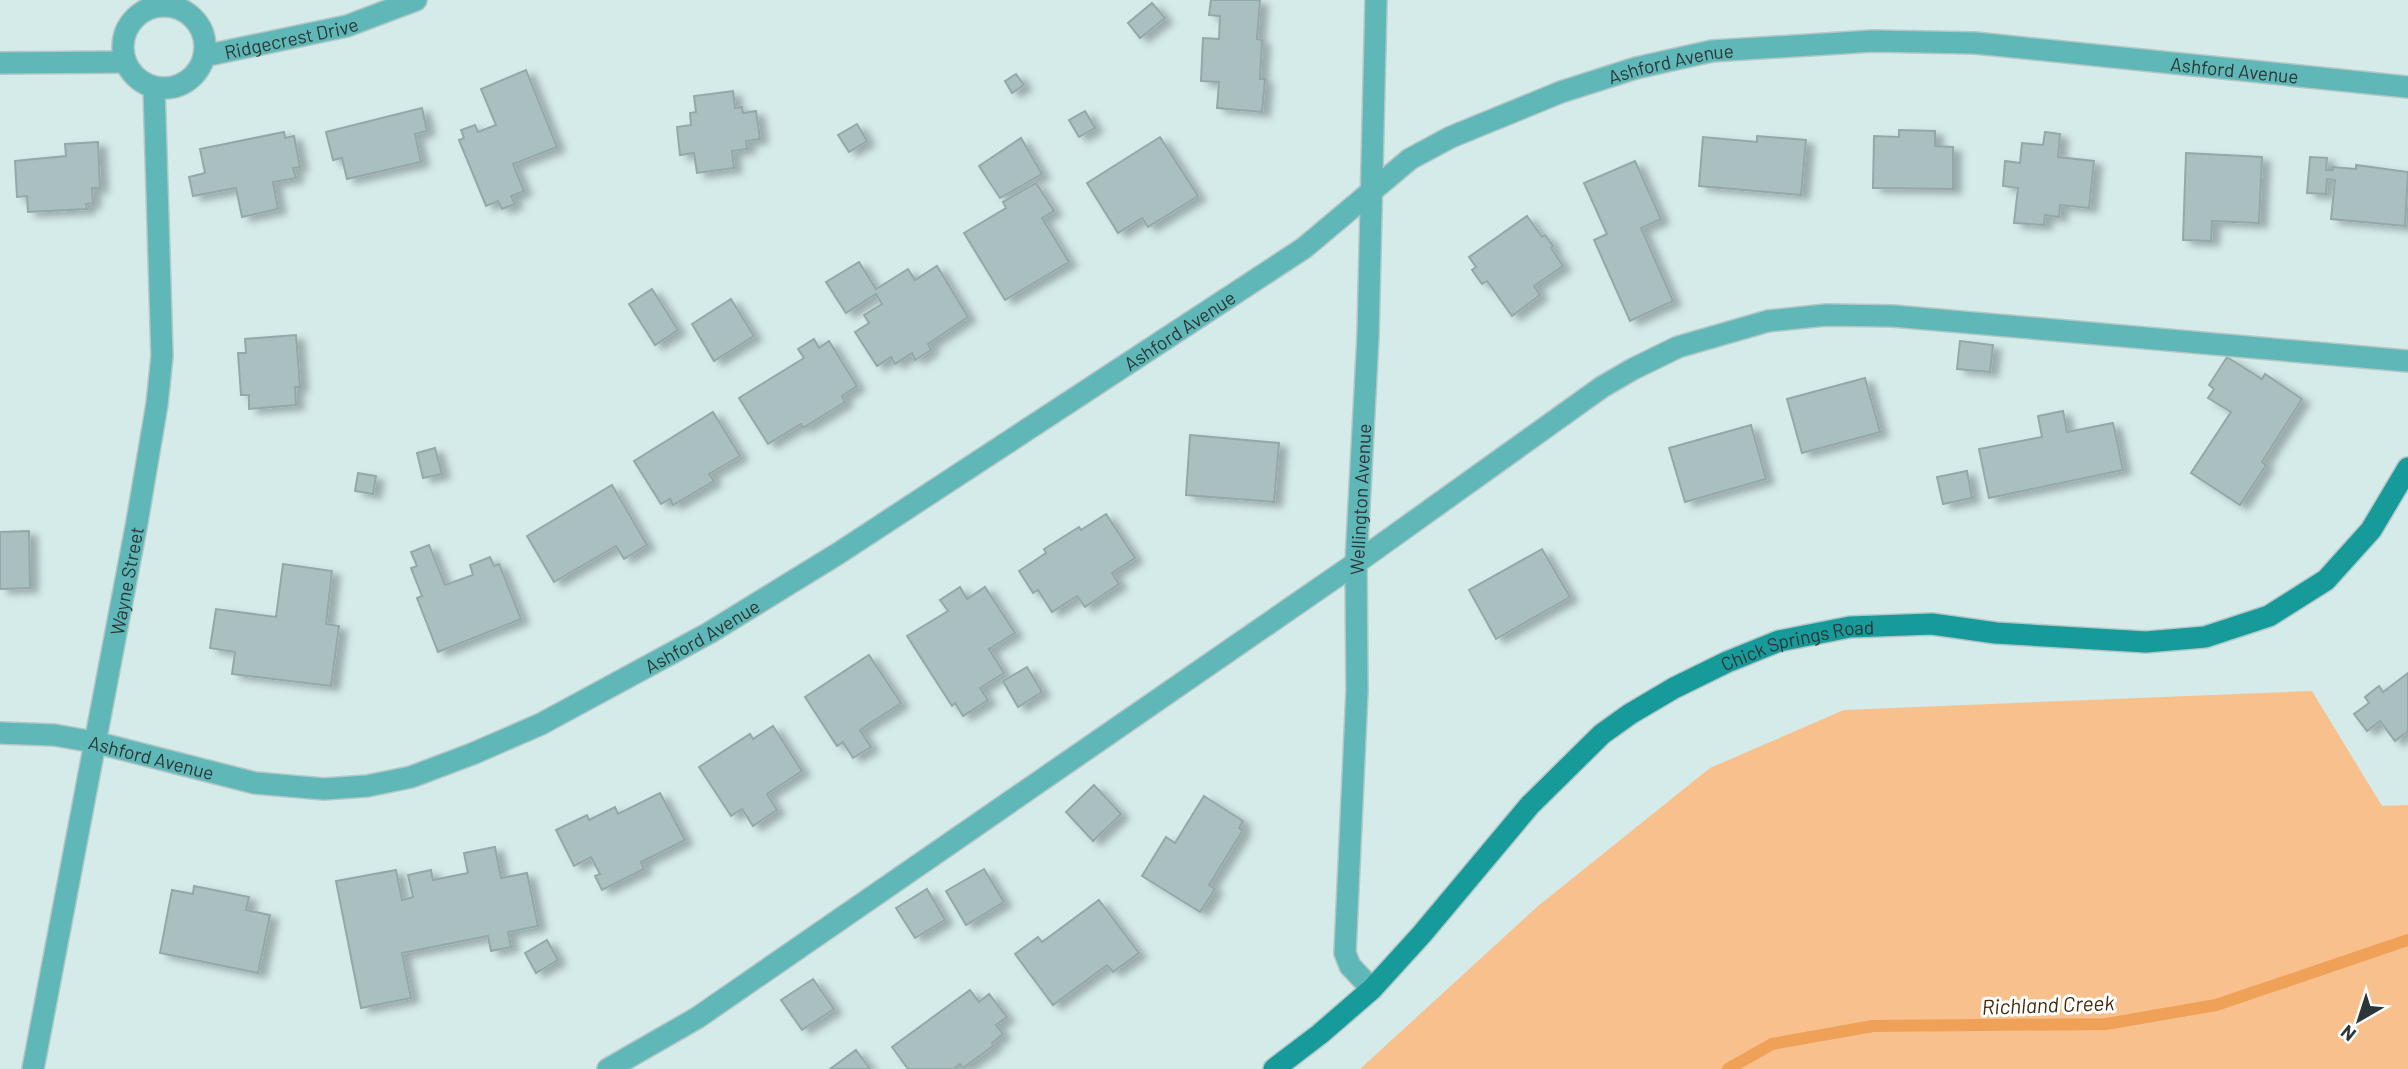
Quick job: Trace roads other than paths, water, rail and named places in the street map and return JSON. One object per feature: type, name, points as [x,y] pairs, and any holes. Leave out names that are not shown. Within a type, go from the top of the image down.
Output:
[{"type":"street","name":"Ridgecrest Drive","points":[[204,56],[347,26],[416,0]]},
{"type":"street","name":"Wellington Avenue","points":[[1372,989],[1350,966],[1345,953],[1357,691],[1356,563],[1368,335],[1376,0]]},
{"type":"street","points":[[168,3],[192,18],[201,29],[204,56],[191,78],[180,85],[154,87],[142,82],[125,62],[124,35],[130,23],[141,13],[168,3]]},
{"type":"street","name":"Ashford Avenue","points":[[0,733],[54,735],[94,742],[255,783],[324,789],[367,786],[411,777],[472,754],[541,724],[709,633],[839,553],[1304,248],[1410,159],[1451,137],[1561,92],[1636,68],[1712,51],[1873,41],[1975,43],[2408,87]]},
{"type":"street","points":[[0,63],[125,62]]},
{"type":"street","name":"Wayne Street","points":[[33,1069],[157,404],[162,356],[154,87]]},
{"type":"street","points":[[608,1069],[697,1018],[1356,563],[1602,387],[1678,346],[1768,321],[1826,315],[1893,316],[2408,361]]},
{"type":"street","name":"Chick Springs Road","points":[[1274,1069],[1372,989],[1422,934],[1530,805],[1602,734],[1630,714],[1695,678],[1779,641],[1850,627],[1932,624],[1996,633],[2146,642],[2205,637],[2269,616],[2326,580],[2371,530],[2408,468]]},
{"type":"waterway","name":"Richland Creek","points":[[1728,1069],[1772,1044],[1873,1026],[2106,1024],[2216,1005],[2408,940]]}]
